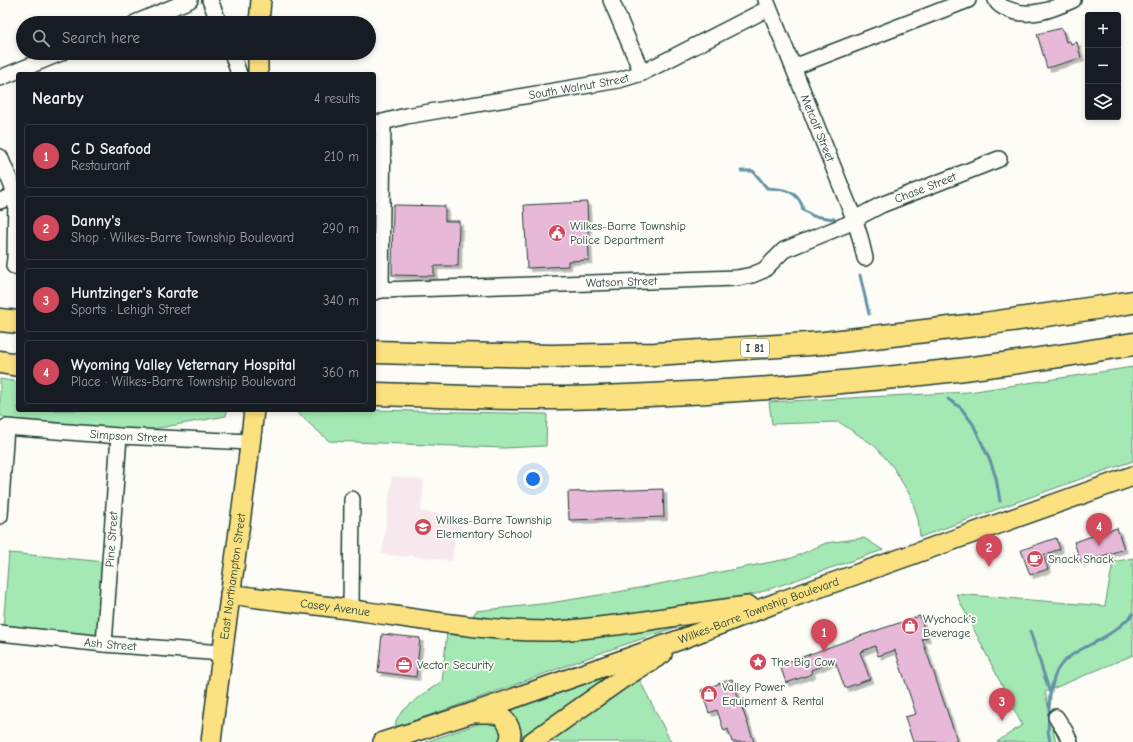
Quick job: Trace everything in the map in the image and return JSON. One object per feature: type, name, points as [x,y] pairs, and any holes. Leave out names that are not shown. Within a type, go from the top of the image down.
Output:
[{"type":"highway","name":"I 81","points":[[376,352],[552,356],[655,354],[824,343],[984,324],[1102,308],[1133,302]]},
{"type":"highway","points":[[0,320],[16,322]]},
{"type":"highway","points":[[376,394],[546,398],[626,396],[780,388],[974,368],[1133,344]]},
{"type":"highway","points":[[0,362],[16,365]]},
{"type":"main road","points":[[260,16],[261,0]]},
{"type":"main road","points":[[258,60],[258,72]]},
{"type":"main road","name":"East Northampton Street","points":[[211,742],[254,412]]},
{"type":"main road","name":"Wilkes-Barre Township Boulevard","points":[[383,742],[469,714],[682,639],[776,603],[1133,476]]},
{"type":"main road","name":"Casey Avenue","points":[[230,594],[486,629],[555,631],[587,629],[723,609],[776,603]]},
{"type":"main road","points":[[532,742],[620,680],[670,649],[682,639]]},
{"type":"main road","points":[[469,714],[490,713],[502,716],[509,726],[512,737],[509,742]]},
{"type":"street","points":[[151,16],[190,0]]},
{"type":"street","points":[[210,0],[217,16]]},
{"type":"street","points":[[611,0],[642,73]]},
{"type":"street","points":[[794,67],[968,0]]},
{"type":"street","points":[[996,0],[998,4],[1009,10],[1023,14],[1034,14],[1073,0]]},
{"type":"street","name":"South Walnut Street","points":[[378,122],[619,80],[642,73],[768,4]]},
{"type":"street","name":"Metcalf Street","points":[[768,4],[855,221],[865,258]]},
{"type":"street","points":[[0,78],[44,60]]},
{"type":"street","points":[[235,60],[239,72]]},
{"type":"street","points":[[377,291],[378,122]]},
{"type":"street","points":[[0,157],[16,192]]},
{"type":"street","name":"Chase Street","points":[[855,221],[862,215],[881,205],[999,159]]},
{"type":"street","points":[[0,201],[16,194]]},
{"type":"street","name":"Watson Street","points":[[377,291],[737,278],[752,275],[764,270],[784,250],[855,221]]},
{"type":"street","points":[[16,226],[16,267]]},
{"type":"street","name":"Simpson Street","points":[[0,516],[6,427],[120,436],[250,442]]},
{"type":"street","name":"Pine Street","points":[[104,644],[120,436]]},
{"type":"street","points":[[351,610],[352,499]]},
{"type":"street","name":"Ash Street","points":[[0,634],[104,644],[222,652]]},
{"type":"street","points":[[1056,717],[1070,742]]},
{"type":"shaded area","name":"Wilkes-Barre Township Elementary School","points":[[392,476],[424,480],[421,511],[462,517],[459,538],[455,538],[452,561],[408,555],[408,557],[382,554]]},
{"type":"green space","points":[[1133,367],[1133,461],[920,537],[918,519],[911,497],[893,467],[875,446],[839,422],[772,424],[769,402],[969,392]]},
{"type":"green space","points":[[0,379],[16,382],[16,412],[227,412],[226,416],[142,431],[15,423],[0,415]]},
{"type":"green space","points":[[376,410],[547,414],[546,446],[503,448],[329,441],[296,412],[376,412]]},
{"type":"green space","points":[[864,538],[883,550],[755,594],[697,605],[605,619],[536,623],[473,616],[476,611],[550,603],[618,592],[792,558],[826,543]]},
{"type":"green space","points":[[9,553],[106,562],[99,637],[3,628]]},
{"type":"green space","points":[[1133,558],[1133,655],[1045,692],[1056,742],[997,742],[1022,725],[956,594],[1105,606],[1113,562]]},
{"type":"green space","points":[[691,622],[396,727],[398,716],[403,711],[442,681],[447,632]]},
{"type":"green space","points":[[637,663],[524,739],[509,710]]},
{"type":"green space","points":[[639,679],[671,742],[542,742]]},
{"type":"green space","points":[[486,721],[494,722],[501,727],[504,742],[426,742]]},
{"type":"building","points":[[1062,28],[1066,42],[1070,41],[1071,44],[1077,42],[1081,58],[1047,68],[1037,34]]},
{"type":"building","name":"Wilkes-Barre Township Police Department","points":[[587,202],[589,260],[568,261],[568,266],[527,268],[524,205]]},
{"type":"building","points":[[393,205],[445,206],[445,221],[459,221],[458,266],[434,266],[434,276],[392,275]]},
{"type":"building","points":[[663,489],[664,517],[569,520],[568,492]]},
{"type":"building","points":[[1117,528],[1124,549],[1081,563],[1074,542]]},
{"type":"building","name":"Snack Shack","points":[[1056,538],[1060,549],[1043,555],[1048,569],[1030,575],[1021,550]]},
{"type":"building","points":[[920,616],[927,638],[922,639],[957,740],[956,742],[913,742],[905,717],[916,714],[895,650],[878,656],[875,646],[860,652],[870,679],[845,688],[835,661],[811,670],[812,674],[786,683],[780,665]]},
{"type":"building","points":[[382,634],[420,638],[416,677],[378,672]]},
{"type":"building","points":[[732,679],[754,742],[732,742],[728,729],[724,731],[717,710],[709,713],[701,690]]},
{"type":"waterway","points":[[741,171],[753,171],[767,188],[785,190],[795,195],[803,210],[813,216],[834,219]]},
{"type":"waterway","points":[[860,275],[869,314]]},
{"type":"waterway","points":[[948,399],[961,408],[973,424],[991,463],[996,478],[1000,501]]},
{"type":"waterway","points":[[1050,696],[1055,675],[1062,663],[1074,653],[1116,630],[1133,614]]},
{"type":"waterway","points":[[1030,631],[1050,693],[1048,731],[1050,742]]},
{"type":"place","name":"Wilkes-Barre Township Police Department","points":[[557,233]]},
{"type":"place","name":"Wilkes-Barre Township Elementary School","points":[[423,527]]},
{"type":"place","name":"Wyoming Valley Veternary Hospital","points":[[1099,546]]},
{"type":"place","name":"Snack Shack","points":[[1035,559]]},
{"type":"place","name":"Danny's","points":[[989,567]]},
{"type":"place","name":"Wychock's Beverage","points":[[910,626]]},
{"type":"place","name":"C D Seafood","points":[[824,652]]},
{"type":"place","name":"The Big Cow","points":[[758,662]]},
{"type":"place","name":"Vector Security","points":[[404,665]]},
{"type":"place","name":"Valley Power Equipment & Rental","points":[[709,694]]},
{"type":"place","name":"Huntzinger's Karate","points":[[1002,721]]}]
